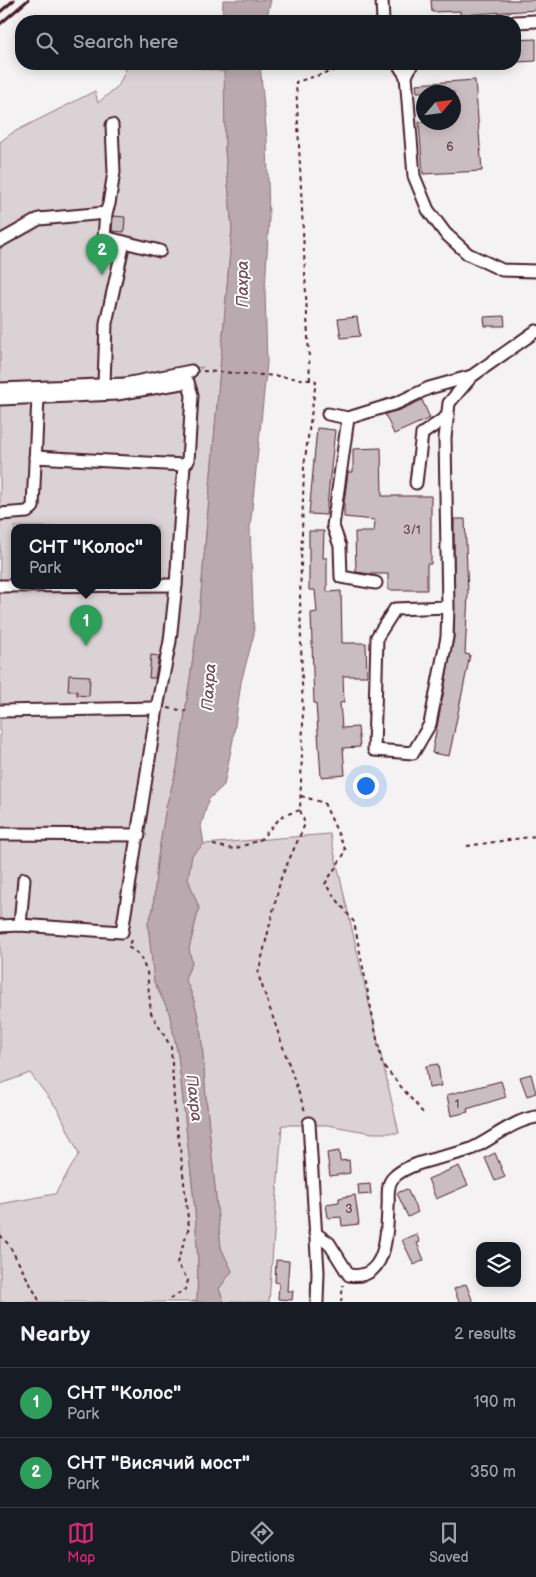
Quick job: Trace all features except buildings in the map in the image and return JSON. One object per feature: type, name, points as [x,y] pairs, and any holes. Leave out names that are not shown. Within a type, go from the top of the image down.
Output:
[{"type":"street","points":[[382,0],[383,15]]},
{"type":"street","points":[[521,21],[536,20]]},
{"type":"street","points":[[402,70],[406,76],[414,176],[428,210],[445,233],[468,254],[502,270],[536,272]]},
{"type":"street","points":[[406,76],[409,70]]},
{"type":"street","points":[[112,125],[114,172],[106,212],[104,237],[160,251]]},
{"type":"street","points":[[0,241],[39,219],[106,212]]},
{"type":"street","points":[[104,385],[106,323],[124,242]]},
{"type":"street","points":[[448,607],[395,609],[377,637],[374,750],[413,752],[430,724],[447,637],[448,607],[445,438],[450,403],[472,376],[536,332]]},
{"type":"street","points":[[0,389],[124,384],[196,371]]},
{"type":"street","points":[[328,414],[348,418],[397,403],[429,388],[472,376]]},
{"type":"street","points":[[0,399],[117,394],[188,382],[192,395],[188,461],[184,465],[176,585],[162,708],[122,932],[20,925],[0,926]]},
{"type":"street","points":[[0,514],[27,512],[33,507],[38,397]]},
{"type":"street","points":[[416,483],[422,434],[448,416]]},
{"type":"street","points":[[348,418],[333,526],[340,546],[341,577],[376,583]]},
{"type":"street","points":[[36,457],[184,465]]},
{"type":"street","points":[[161,585],[176,585]]},
{"type":"street","points":[[0,711],[162,708]]},
{"type":"street","points":[[0,834],[139,835]]},
{"type":"street","points":[[20,925],[24,879]]},
{"type":"street","points":[[315,1233],[329,1243],[349,1275],[358,1277],[371,1271],[382,1258],[385,1243],[389,1186],[393,1177],[408,1167],[472,1148],[497,1133],[536,1116]]},
{"type":"street","points":[[309,1123],[318,1272],[317,1302]]},
{"type":"path","points":[[310,380],[296,82],[336,70]]},
{"type":"path","points":[[196,371],[278,376],[316,381],[304,466],[300,599],[303,724],[300,810],[306,824],[281,878],[258,974],[309,1123]]},
{"type":"path","points":[[162,708],[186,711]]},
{"type":"path","points":[[301,796],[324,803],[346,851],[325,884],[354,922],[382,1064],[424,1114]]},
{"type":"path","points":[[212,845],[234,849],[260,840],[282,816],[300,810]]},
{"type":"path","points":[[467,846],[536,836]]},
{"type":"path","points":[[128,947],[139,954],[147,972],[151,1013],[171,1046],[175,1116],[189,1227],[177,1263],[188,1280],[186,1290],[168,1302]]},
{"type":"path","points":[[0,1235],[9,1245],[40,1302]]},
{"type":"path","points":[[341,1302],[342,1286],[349,1275]]},
{"type":"shaded area","points":[[126,70],[212,70],[225,72],[225,150],[232,228],[199,616],[177,768],[166,807],[157,863],[153,910],[148,923],[154,982],[169,1012],[178,1055],[195,1210],[198,1264],[197,1300],[192,1302],[0,1302],[0,1204],[55,1194],[79,1154],[59,1111],[30,1073],[0,1084],[0,142],[12,133],[95,91],[98,103],[119,85]],"holes":[[[203,367],[190,378],[116,390],[9,392],[90,383],[102,376],[102,369],[110,370],[111,382]]]},
{"type":"shaded area","points":[[330,834],[399,1133],[372,1133],[327,1125],[282,1125],[269,1302],[224,1302],[219,1289],[232,1271],[221,1248],[201,1036],[196,1007],[185,978],[192,963],[189,949],[199,908],[188,879],[192,855],[204,844]]},
{"type":"water","points":[[223,0],[271,0],[267,15],[222,15]]},
{"type":"water","name":"Пахра","points":[[224,70],[261,70],[267,139],[269,219],[265,289],[267,363],[250,528],[254,634],[241,682],[233,740],[224,785],[209,799],[201,826],[204,844],[192,855],[188,879],[199,908],[189,949],[192,963],[185,978],[196,1007],[201,1036],[221,1248],[232,1271],[219,1289],[224,1302],[192,1302],[197,1300],[198,1264],[195,1210],[178,1055],[169,1012],[154,982],[148,923],[153,910],[157,863],[166,807],[177,768],[199,616],[232,228],[225,150]]},
{"type":"railway","points":[[0,12],[14,0]]},
{"type":"railway","points":[[0,24],[28,0]]},
{"type":"place","name":"СНТ \"Висячий мост\"","points":[[102,275]]},
{"type":"place","name":"СНТ \"Колос\"","points":[[86,646]]}]
